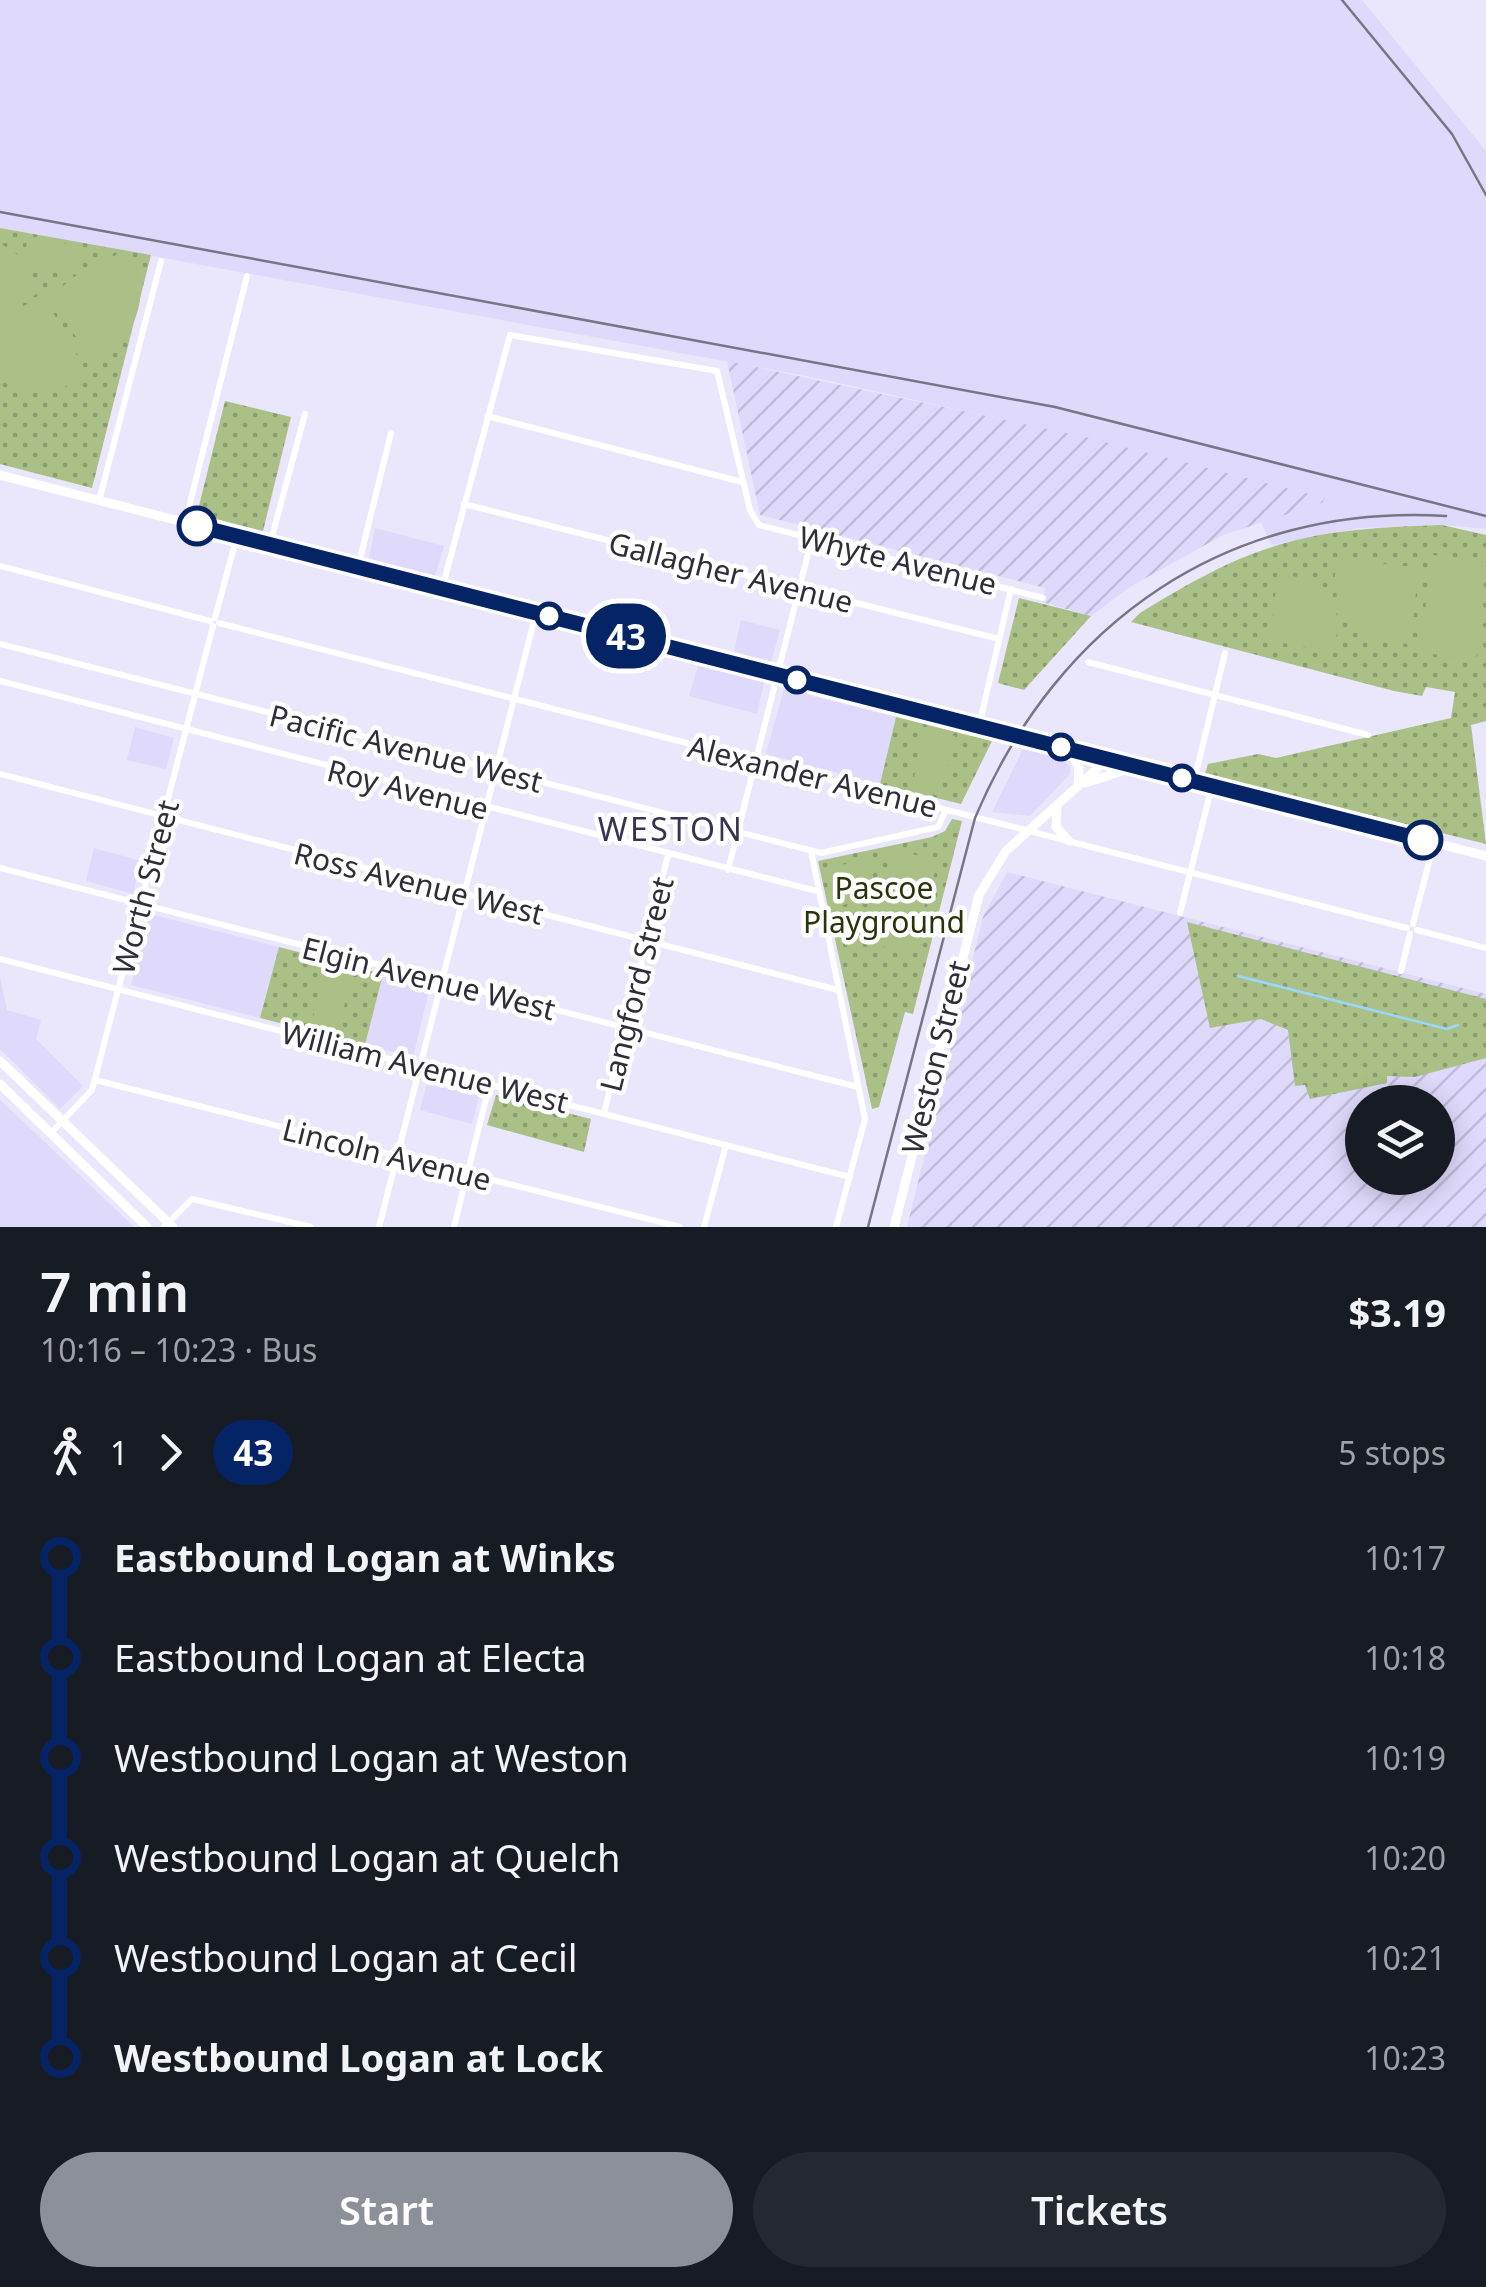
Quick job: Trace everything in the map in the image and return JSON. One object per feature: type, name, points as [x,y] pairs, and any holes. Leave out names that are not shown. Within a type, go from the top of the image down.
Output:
[{"type":"main road","points":[[0,475],[1486,856]]},
{"type":"main road","points":[[1069,750],[1080,768],[1078,786],[1137,767]]},
{"type":"main road","name":"Weston Street","points":[[894,1227],[974,910],[994,868],[1028,830],[1098,768],[1101,758]]},
{"type":"main road","points":[[1057,805],[1056,827],[1069,842]]},
{"type":"main road","points":[[0,1062],[168,1226]]},
{"type":"main road","points":[[0,1084],[147,1227]]},
{"type":"street","points":[[100,501],[162,261]]},
{"type":"street","points":[[185,522],[247,276]]},
{"type":"street","points":[[442,588],[487,416],[510,335],[710,368],[720,374],[743,482],[487,416]]},
{"type":"street","points":[[270,544],[304,414]]},
{"type":"street","points":[[358,567],[391,433]]},
{"type":"street","name":"Whyte Avenue","points":[[743,482],[754,520],[1043,598]]},
{"type":"street","name":"Gallagher Avenue","points":[[464,504],[999,639]]},
{"type":"street","name":"Worth Street","points":[[50,1133],[92,1090],[236,536]]},
{"type":"street","points":[[728,870],[812,538]]},
{"type":"street","name":"Alexander Avenue","points":[[0,566],[1486,948]]},
{"type":"street","points":[[979,726],[1010,590]]},
{"type":"street","points":[[379,1227],[536,613]]},
{"type":"street","name":"Pacific Avenue West","points":[[0,644],[811,850]]},
{"type":"street","points":[[1194,781],[1226,653]]},
{"type":"street","points":[[1088,662],[1368,735]]},
{"type":"street","name":"Roy Avenue","points":[[0,681],[668,856],[817,891]]},
{"type":"street","name":"Ross Avenue West","points":[[0,774],[838,990]]},
{"type":"street","points":[[1180,913],[1212,786]]},
{"type":"street","points":[[836,1227],[865,1119],[811,850],[821,853],[938,827],[946,810]]},
{"type":"street","points":[[1401,971],[1434,842]]},
{"type":"street","name":"Langford Street","points":[[604,1114],[668,856]]},
{"type":"street","name":"Elgin Avenue West","points":[[0,868],[858,1087]]},
{"type":"street","name":"William Avenue West","points":[[0,959],[850,1177]]},
{"type":"street","name":"Lincoln Avenue","points":[[95,1080],[680,1227]]},
{"type":"street","points":[[454,1227],[490,1084]]},
{"type":"street","points":[[704,1227],[726,1145]]},
{"type":"street","points":[[168,1226],[192,1198],[311,1227]]},
{"type":"shaded area","points":[[0,0],[1362,0],[1486,151],[1486,529],[1442,525],[1360,528],[1271,545],[1261,522],[1322,503],[1085,438],[812,377],[0,228]]},
{"type":"shaded area","points":[[727,361],[1085,437],[1325,498],[1322,503],[1223,535],[1133,585],[1091,616],[1042,602],[1045,588],[760,515]]},
{"type":"shaded area","points":[[375,528],[444,546],[435,576],[369,559]]},
{"type":"shaded area","points":[[741,620],[780,630],[771,662],[734,652]]},
{"type":"shaded area","points":[[698,666],[764,682],[757,714],[689,696]]},
{"type":"shaded area","points":[[784,689],[896,717],[880,784],[766,754]]},
{"type":"shaded area","points":[[135,727],[174,738],[166,769],[127,760]]},
{"type":"shaded area","points":[[1023,749],[1062,759],[1070,767],[1070,774],[1030,816],[992,812]]},
{"type":"shaded area","points":[[94,848],[141,861],[133,894],[86,881]]},
{"type":"shaded area","points":[[1007,872],[1486,994],[1486,1227],[907,1227],[983,917]]},
{"type":"shaded area","points":[[150,914],[279,947],[260,1018],[131,985]]},
{"type":"shaded area","points":[[383,974],[430,987],[413,1057],[365,1045]]},
{"type":"shaded area","points":[[0,977],[7,1010],[41,1020],[36,1039],[83,1086],[60,1109],[0,1049]]},
{"type":"shaded area","points":[[429,1076],[481,1090],[472,1124],[420,1110]]},
{"type":"shaded area","points":[[0,1100],[32,1130],[134,1227],[0,1227]]},
{"type":"green space","points":[[0,228],[151,255],[92,488],[0,464]]},
{"type":"green space","points":[[28,237],[85,247],[81,274],[123,251],[134,266],[140,297],[137,314],[120,343],[93,364],[50,296],[77,275],[28,265],[37,294],[0,314],[0,243],[24,259]]},
{"type":"green space","points":[[39,298],[46,300],[88,375],[56,389],[23,389],[0,381],[0,318]]},
{"type":"green space","points":[[225,401],[291,417],[263,531],[197,514]]},
{"type":"green space","points":[[1442,525],[1486,535],[1486,721],[1471,725],[1486,844],[1205,774],[1208,764],[1258,754],[1276,758],[1451,718],[1455,692],[1426,687],[1422,696],[1394,691],[1131,622],[1217,569],[1284,544],[1354,530]]},
{"type":"green space","points":[[1433,555],[1486,563],[1476,660],[1419,652]]},
{"type":"green space","points":[[1336,559],[1414,567],[1418,571],[1411,644],[1374,638],[1349,622],[1337,597]]},
{"type":"green space","points":[[1277,575],[1301,577],[1330,595],[1340,625],[1331,651],[1271,641]]},
{"type":"green space","points":[[1019,598],[1091,616],[1024,690],[998,683]]},
{"type":"green space","points":[[896,717],[992,741],[961,804],[880,784]]},
{"type":"green space","points":[[927,728],[955,736],[939,796],[911,789]]},
{"type":"green space","name":"Pascoe Playground","points":[[952,819],[962,821],[913,1014],[905,1012],[879,1107],[872,1109],[818,861],[932,837],[945,831]]},
{"type":"green space","points":[[893,848],[938,862],[910,954],[865,941]]},
{"type":"green space","points":[[868,857],[873,874],[868,897],[837,907],[828,869]]},
{"type":"green space","points":[[1187,922],[1486,999],[1486,1058],[1415,1077],[1387,1076],[1387,1083],[1377,1085],[1345,1085],[1345,1092],[1310,1099],[1305,1085],[1295,1086],[1288,1030],[1261,1019],[1210,1028]]},
{"type":"green space","points":[[279,947],[383,974],[365,1045],[260,1018]]},
{"type":"green space","points":[[326,967],[352,974],[338,1032],[311,1025]]},
{"type":"green space","points":[[496,1095],[591,1119],[584,1152],[487,1125]]},
{"type":"waterway","points":[[1238,976],[1447,1029],[1458,1025]]},
{"type":"railway","points":[[1342,0],[1452,134],[1486,195]]},
{"type":"railway","points":[[0,212],[1055,407],[1486,516]]},
{"type":"railway","points":[[868,1227],[975,818],[1010,748],[1053,686],[1103,632],[1160,588],[1223,554],[1293,530],[1367,517],[1446,516]]},
{"type":"bus line","name":"43","points":[[197,526],[1423,840]]},
{"type":"district","name":"WESTON","points":[[671,828]]}]
